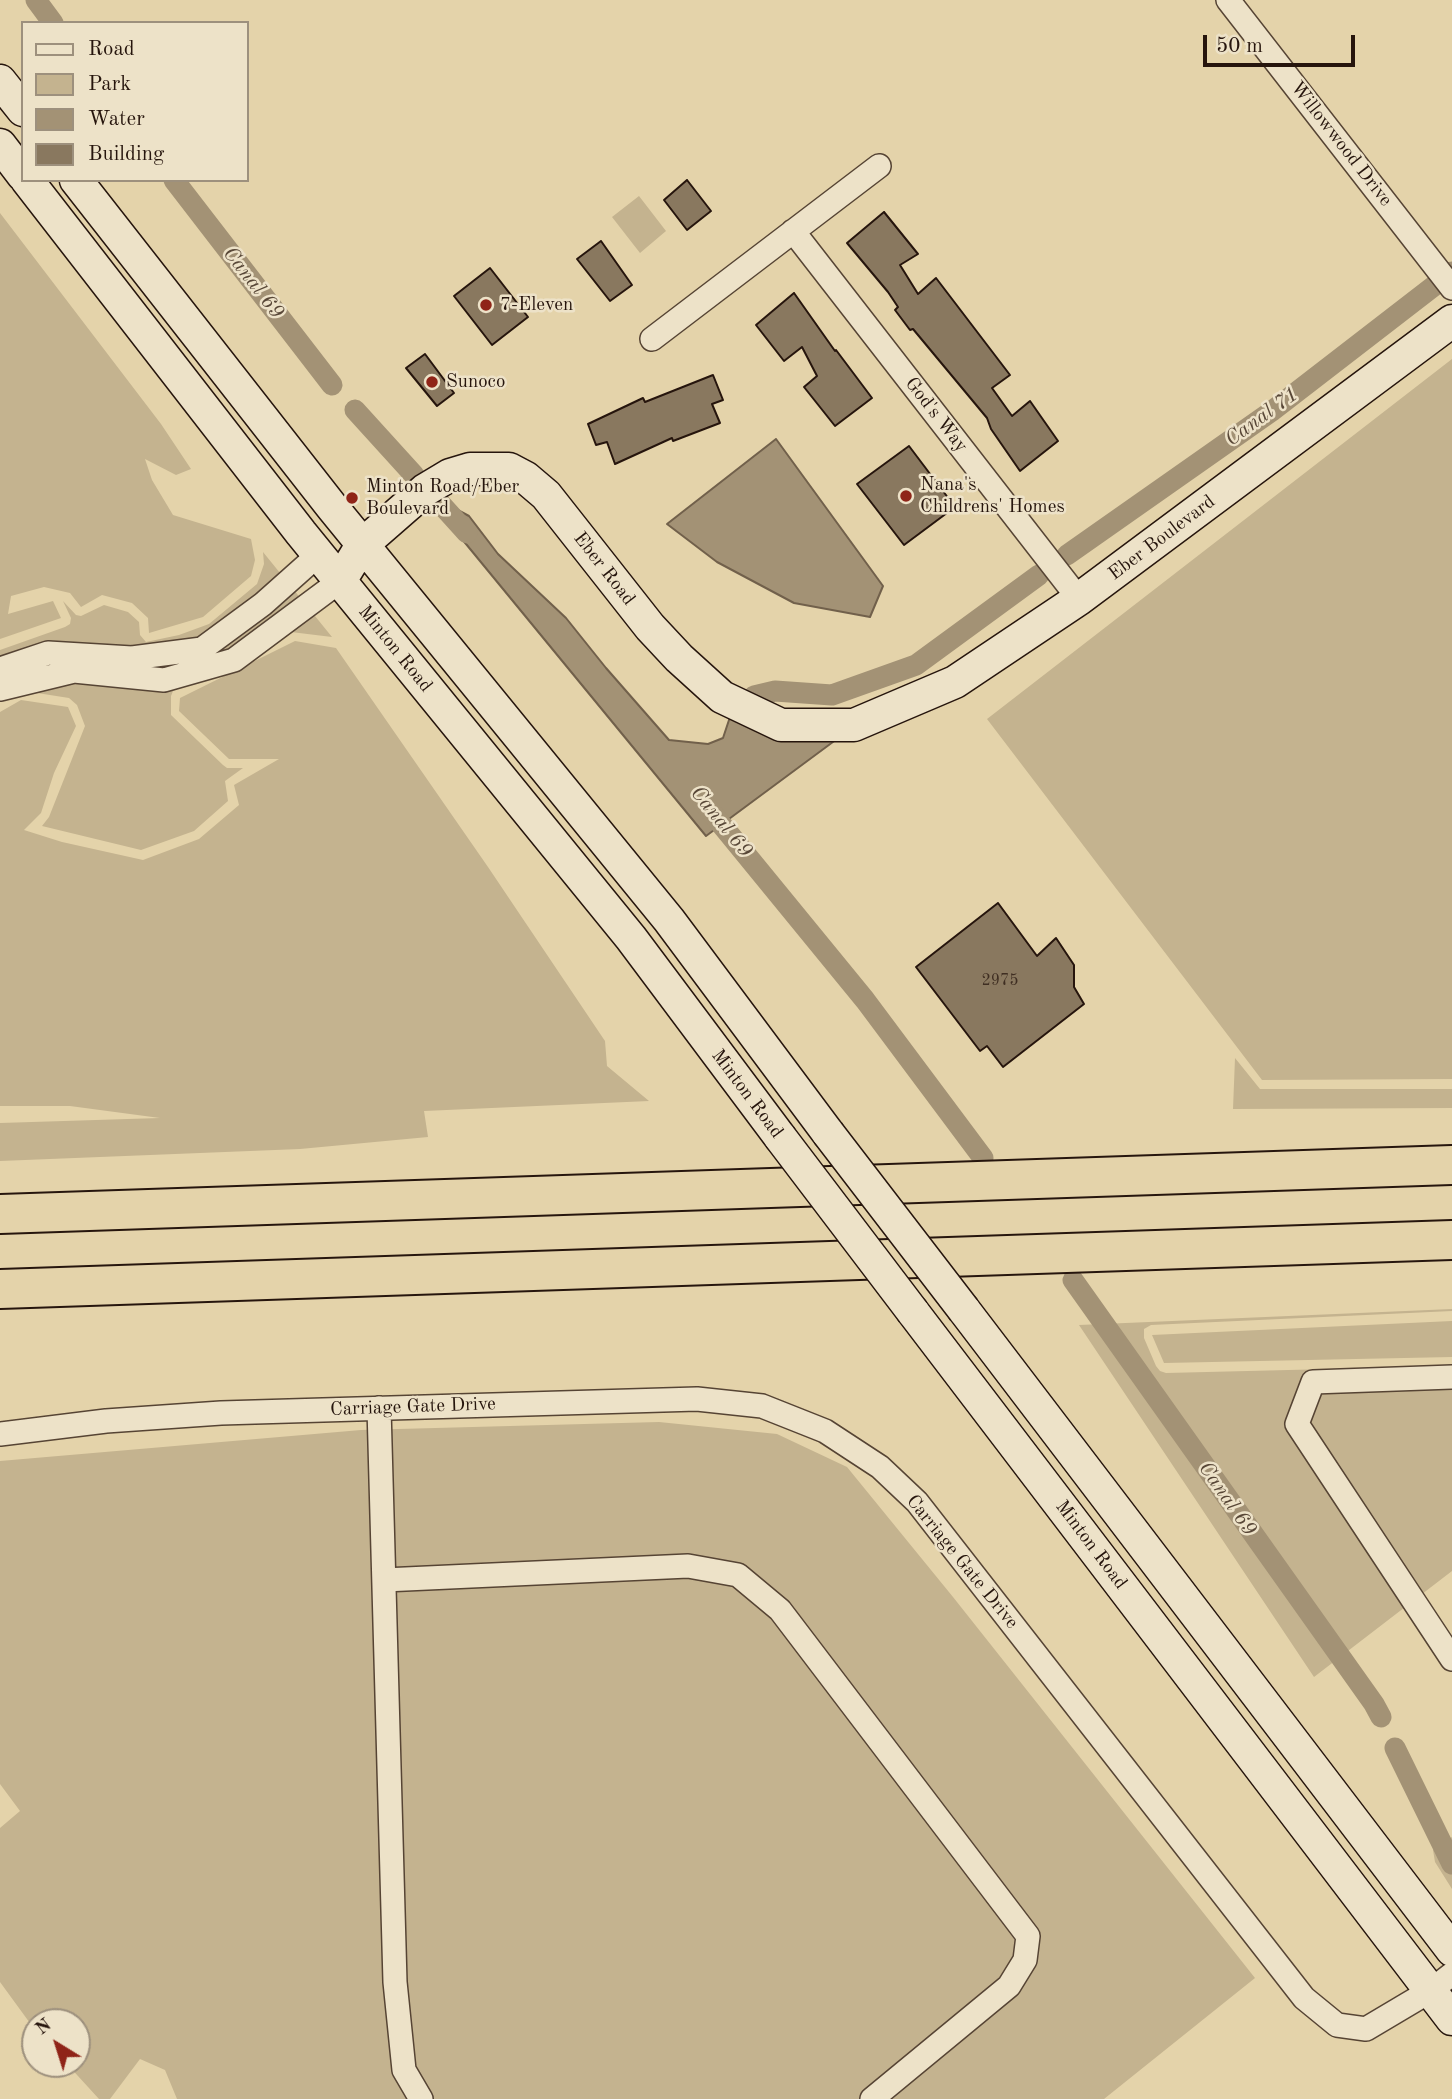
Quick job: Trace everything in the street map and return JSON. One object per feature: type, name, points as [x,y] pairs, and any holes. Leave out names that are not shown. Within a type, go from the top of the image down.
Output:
[{"type":"highway","points":[[0,1214],[1452,1165]]},
{"type":"highway","points":[[0,1289],[1452,1240]]},
{"type":"main road","points":[[0,80],[21,107]]},
{"type":"main road","points":[[0,145],[21,172]]},
{"type":"main road","name":"Minton Road","points":[[29,182],[318,555],[631,938],[913,1312],[1441,1982],[1452,2019]]},
{"type":"main road","name":"Minton Road","points":[[78,182],[362,545],[669,920],[828,1133],[1452,1950]]},
{"type":"main road","name":"Eber Boulevard","points":[[854,725],[955,682],[1079,599],[1452,321]]},
{"type":"main road","name":"Eber Road","points":[[340,582],[362,545],[425,490],[450,475],[470,469],[509,469],[526,478],[546,495],[650,627],[722,696],[781,725],[854,725]]},
{"type":"main road","name":"Eber Road","points":[[318,555],[362,545]]},
{"type":"street","name":"Willowwood Drive","points":[[1228,0],[1452,288]]},
{"type":"street","points":[[652,339],[879,166]]},
{"type":"street","name":"God's Way","points":[[793,231],[1079,599]]},
{"type":"street","points":[[0,689],[74,671],[130,667],[202,649],[263,604],[318,555]]},
{"type":"street","points":[[0,668],[48,653],[130,667],[164,680],[234,660],[340,582]]},
{"type":"street","points":[[1452,1377],[1313,1382],[1297,1424],[1452,1659]]},
{"type":"street","name":"Carriage Gate Drive","points":[[0,1434],[106,1421],[221,1413],[697,1399],[762,1406],[825,1431],[880,1467],[917,1502],[1304,1998],[1337,2025],[1366,2029],[1441,1982]]},
{"type":"street","points":[[379,1408],[395,1982],[404,2070],[421,2099]]},
{"type":"street","points":[[384,1580],[688,1566],[738,1575],[780,1610],[1028,1936],[1024,1960],[1009,1986],[872,2099]]},
{"type":"green space","points":[[639,196],[666,231],[640,253],[612,217]]},
{"type":"green space","points":[[0,213],[161,424],[191,469],[176,475],[145,459],[152,480],[173,515],[251,539],[255,560],[251,576],[203,617],[149,633],[148,618],[132,603],[102,595],[81,607],[70,593],[44,587],[11,596],[8,614],[53,601],[61,618],[0,639]]},
{"type":"green space","points":[[1452,359],[1452,1079],[1262,1080],[987,719]]},
{"type":"green space","points":[[263,552],[332,637],[291,632],[173,691],[171,715],[227,768],[243,768],[225,781],[228,801],[194,831],[141,850],[42,826],[49,817],[85,726],[77,705],[69,698],[18,690],[0,701],[0,650],[70,624],[71,618],[63,601],[76,615],[81,616],[104,605],[128,612],[139,622],[140,635],[146,642],[179,635],[209,624],[257,584],[264,564]]},
{"type":"green space","points":[[295,641],[336,648],[605,1041],[607,1066],[649,1101],[424,1111],[428,1137],[300,1149],[0,1161],[0,1123],[160,1118],[70,1106],[0,1106],[0,712],[21,700],[68,707],[76,726],[54,773],[41,813],[24,830],[62,842],[143,860],[199,839],[239,805],[234,785],[279,759],[229,759],[179,711],[180,698]]},
{"type":"green space","points":[[1235,1058],[1260,1089],[1452,1089],[1452,1108],[1233,1109]]},
{"type":"green space","points":[[1452,1309],[1151,1325],[1144,1329],[1144,1338],[1156,1366],[1166,1373],[1452,1366],[1452,1571],[1314,1677],[1079,1325]]},
{"type":"green space","points":[[1452,1321],[1452,1357],[1164,1363],[1152,1335]]},
{"type":"green space","points":[[659,1422],[777,1434],[847,1467],[1255,1978],[1104,2099],[177,2099],[165,2070],[140,2059],[110,2099],[99,2099],[80,2078],[91,2078],[91,2008],[21,2008],[21,2011],[0,1982],[0,1828],[20,1811],[0,1784],[0,1461],[361,1430]]},
{"type":"green space","points":[[1452,1837],[1452,1889],[1435,1862],[1433,1850]]},
{"type":"water","points":[[776,439],[883,586],[870,617],[794,603],[717,562],[667,524]]},
{"type":"water","points":[[454,508],[469,516],[498,554],[566,618],[669,740],[708,744],[723,738],[731,714],[841,736],[706,836],[443,516]]},
{"type":"building","points":[[687,180],[711,211],[687,230],[664,200]]},
{"type":"building","points":[[884,212],[918,254],[900,265],[918,294],[936,278],[1010,375],[992,388],[1012,416],[1030,401],[1058,441],[1020,471],[991,429],[987,418],[913,329],[910,330],[895,310],[898,307],[888,292],[847,243]]},
{"type":"building","points":[[601,241],[632,285],[610,301],[577,259]]},
{"type":"building","points":[[490,268],[528,317],[492,345],[454,296]]},
{"type":"building","points":[[794,293],[872,398],[835,426],[804,387],[817,376],[802,347],[784,361],[756,325]]},
{"type":"building","points":[[425,354],[454,393],[437,406],[406,368]]},
{"type":"building","points":[[713,375],[723,400],[712,404],[720,423],[673,441],[672,438],[615,464],[607,442],[596,445],[588,424],[643,398],[645,402]]},
{"type":"building","name":"Nana's Childrens' Homes","points":[[909,446],[955,507],[904,545],[857,484]]},
{"type":"building","points":[[998,903],[1037,956],[1056,938],[1074,965],[1074,987],[1084,1004],[1003,1067],[987,1046],[980,1051],[916,967]]},
{"type":"waterway","name":"Canal 69","points":[[36,0],[52,21]]},
{"type":"waterway","name":"Canal 69","points":[[176,182],[332,385]]},
{"type":"waterway","name":"Canal 71","points":[[1067,555],[1272,411],[1452,272]]},
{"type":"waterway","name":"Canal 69","points":[[355,410],[414,475]]},
{"type":"waterway","name":"Canal 69","points":[[439,502],[467,533]]},
{"type":"waterway","name":"Canal 71","points":[[754,696],[775,691],[832,695],[916,665],[1039,575]]},
{"type":"waterway","name":"Canal 69","points":[[703,802],[865,1000],[983,1158]]},
{"type":"waterway","name":"Canal 69","points":[[1073,1280],[1381,1717]]},
{"type":"waterway","name":"Canal 69","points":[[1395,1748],[1452,1864]]},
{"type":"place","name":"7-Eleven","points":[[486,305]]},
{"type":"place","name":"Sunoco","points":[[432,382]]},
{"type":"place","name":"Nana's Childrens' Homes","points":[[906,496]]},
{"type":"place","name":"Minton Road/Eber Boulevard","points":[[352,498]]}]
